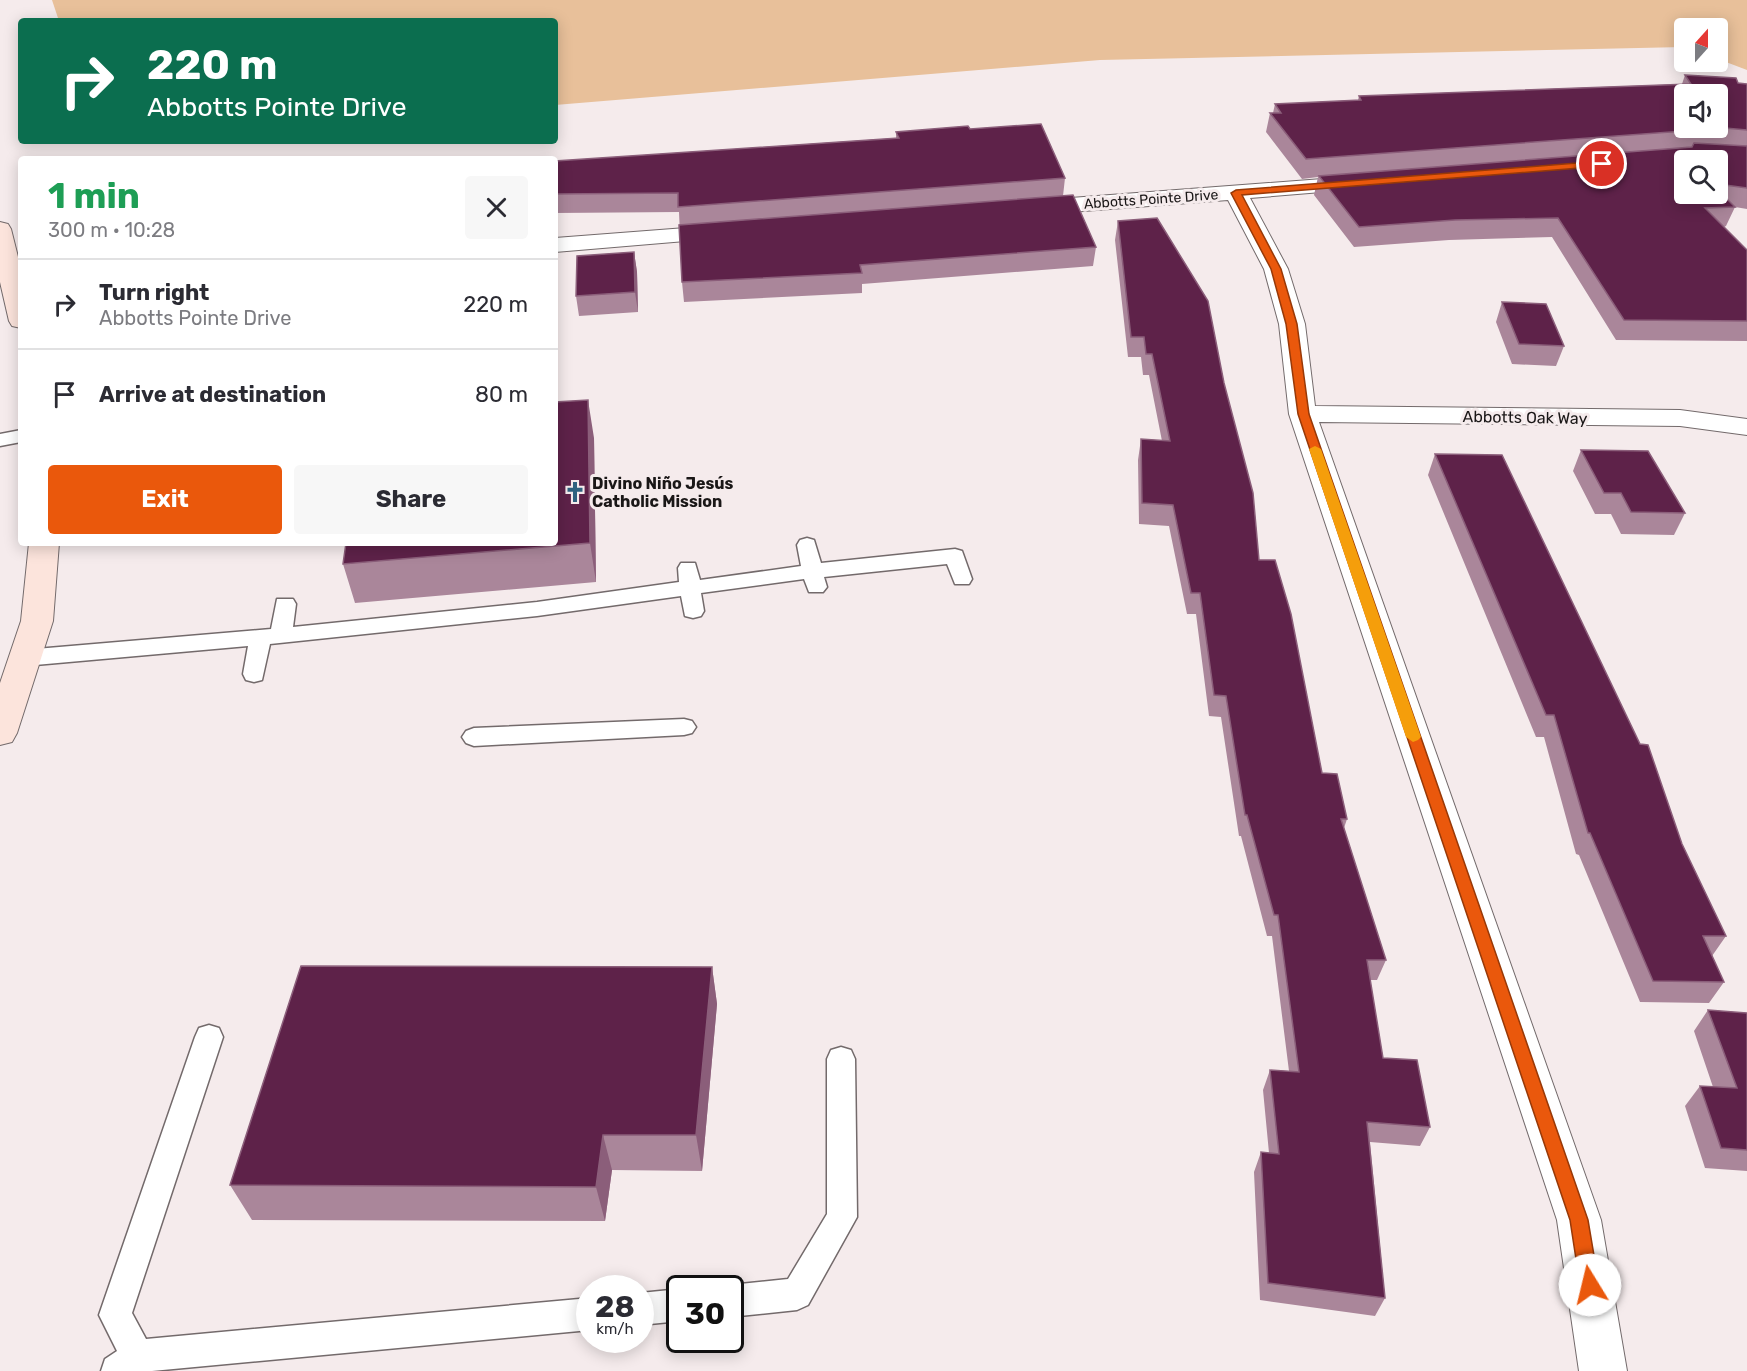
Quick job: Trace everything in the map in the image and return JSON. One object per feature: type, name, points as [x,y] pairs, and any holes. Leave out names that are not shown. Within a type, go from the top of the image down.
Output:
[{"type":"main road","points":[[0,229],[18,308]]},
{"type":"main road","points":[[0,733],[37,621],[44,546]]},
{"type":"street","name":"Abbotts Pointe Drive","points":[[1009,210],[1388,181]]},
{"type":"street","points":[[1236,193],[1276,269],[1292,324],[1303,414],[1579,1220],[1603,1371]]},
{"type":"street","points":[[558,245],[746,230]]},
{"type":"street","name":"Abbotts Oak Way","points":[[1303,414],[1680,418],[1747,427]]},
{"type":"lane","points":[[0,440],[18,437]]},
{"type":"lane","points":[[807,544],[815,579]]},
{"type":"lane","points":[[24,658],[271,637],[537,609],[689,577],[815,579],[955,556],[962,579]]},
{"type":"lane","points":[[689,577],[693,611]]},
{"type":"lane","points":[[254,674],[285,604]]},
{"type":"lane","points":[[474,737],[684,727]]},
{"type":"lane","points":[[209,1037],[115,1315],[127,1364],[576,1316]]},
{"type":"lane","points":[[744,1299],[797,1294],[842,1216],[841,1059]]},
{"type":"shaded area","points":[[52,0],[1747,0],[1747,70],[1728,63],[1728,18],[1674,18],[1674,47],[1100,60],[558,105],[558,18],[58,18]]},
{"type":"building","points":[[1685,75],[1736,78],[1738,83],[1747,84],[1747,130],[1728,128],[1728,84],[1691,84]]},
{"type":"building","points":[[1674,85],[1674,132],[1306,159],[1270,113],[1281,113],[1275,104],[1361,100],[1359,96]]},
{"type":"building","points":[[1041,124],[1065,178],[678,207],[678,193],[558,194],[558,161],[899,138],[896,132],[968,126],[970,129]]},
{"type":"building","points":[[1694,143],[1747,146],[1747,188],[1728,185],[1728,150],[1674,150],[1674,204],[1728,204],[1728,200],[1735,207],[1705,208],[1747,250],[1747,321],[1624,320],[1558,218],[1455,220],[1359,227],[1319,176],[1692,147]]},
{"type":"building","points":[[1073,195],[1096,247],[860,265],[862,273],[682,282],[679,225]]},
{"type":"building","points":[[1157,218],[1208,301],[1224,383],[1253,493],[1259,560],[1275,560],[1291,614],[1322,773],[1337,774],[1347,819],[1341,819],[1386,960],[1367,960],[1383,1058],[1417,1060],[1430,1127],[1367,1122],[1385,1298],[1268,1283],[1261,1152],[1279,1154],[1270,1070],[1299,1072],[1278,915],[1274,915],[1247,815],[1245,815],[1226,696],[1214,695],[1200,593],[1191,593],[1173,505],[1142,503],[1141,439],[1170,441],[1152,354],[1146,354],[1144,337],[1131,337],[1118,221]]},
{"type":"building","points":[[634,252],[635,292],[576,296],[577,256]]},
{"type":"building","points":[[1502,302],[1546,304],[1564,346],[1519,344]]},
{"type":"building","points":[[588,400],[590,543],[558,546],[558,402]]},
{"type":"building","points":[[1581,450],[1648,451],[1685,513],[1631,512],[1621,493],[1604,493]]},
{"type":"building","points":[[1435,454],[1502,455],[1640,744],[1648,745],[1682,844],[1726,936],[1703,936],[1724,982],[1653,981],[1590,833],[1588,833],[1554,715],[1546,715]]},
{"type":"building","points":[[346,546],[555,546],[343,564]]},
{"type":"building","points":[[301,966],[712,967],[696,1135],[603,1135],[596,1187],[230,1185]]},
{"type":"building","points":[[1708,1010],[1747,1013],[1747,1150],[1721,1148],[1700,1086],[1737,1088]]},
{"type":"slow traffic","points":[[1315,449],[1413,737]]},
{"type":"place","name":"Divino Niño Jesús Catholic Mission","points":[[575,492]]},
{"type":"route","points":[[1590,1285],[1579,1220],[1303,414],[1292,324],[1276,269],[1236,193],[1602,164]]}]
